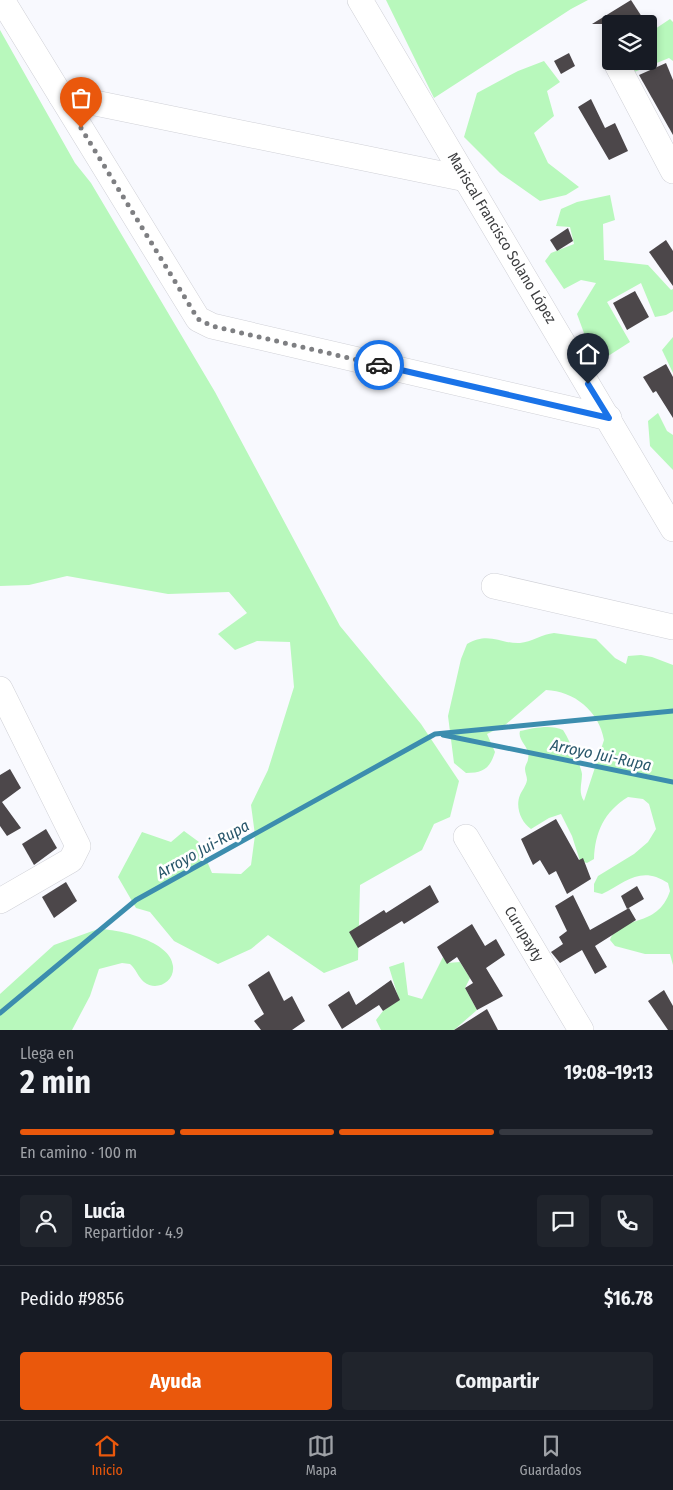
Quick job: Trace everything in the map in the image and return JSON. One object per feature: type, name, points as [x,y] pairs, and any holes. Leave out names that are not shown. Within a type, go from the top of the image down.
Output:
[{"type":"street","points":[[2,0],[198,319],[212,326],[609,418]]},
{"type":"street","name":"Mariscal Francisco Solano López","points":[[360,0],[673,529]]},
{"type":"street","points":[[619,70],[673,171]]},
{"type":"street","points":[[61,96],[466,179]]},
{"type":"street","points":[[494,586],[673,627]]},
{"type":"street","points":[[0,689],[78,846],[71,860],[0,901]]},
{"type":"street","name":"Curupayty","points":[[466,838],[581,1030]]},
{"type":"green space","points":[[386,0],[588,0],[571,9],[434,98]]},
{"type":"green space","points":[[670,19],[673,22],[673,61],[669,58],[657,63],[657,28]]},
{"type":"green space","points":[[0,30],[75,163],[91,183],[215,392],[340,626],[421,724],[459,781],[450,817],[434,824],[422,850],[360,885],[358,960],[324,973],[268,935],[251,949],[218,964],[174,941],[150,912],[136,908],[118,877],[142,832],[171,842],[184,831],[199,842],[212,873],[241,874],[251,865],[255,835],[251,805],[268,770],[294,687],[290,642],[257,641],[235,650],[218,634],[247,613],[229,592],[168,594],[67,576],[29,585],[0,586]]},
{"type":"green space","points":[[544,61],[560,82],[547,91],[554,116],[534,133],[548,163],[579,187],[566,195],[540,201],[500,173],[464,137],[477,93],[518,71]]},
{"type":"green space","points":[[624,70],[639,70],[627,75]]},
{"type":"green space","points":[[610,195],[615,220],[603,224],[604,260],[648,265],[671,290],[673,289],[673,311],[666,315],[655,317],[641,283],[607,302],[630,342],[605,358],[588,344],[577,314],[596,283],[581,280],[564,289],[545,261],[551,253],[574,244],[570,227],[556,226],[561,209],[577,202]]},
{"type":"green space","points":[[673,337],[673,373],[662,350]]},
{"type":"green space","points":[[658,413],[667,431],[673,435],[673,470],[650,446],[648,421]]},
{"type":"green space","points":[[554,633],[596,639],[615,658],[626,664],[628,656],[641,655],[673,665],[673,965],[670,954],[645,954],[615,946],[610,940],[622,926],[648,917],[657,911],[664,903],[670,891],[668,883],[650,875],[642,875],[626,880],[602,894],[594,892],[594,884],[598,876],[634,854],[648,842],[656,829],[649,804],[643,799],[628,797],[613,809],[599,831],[594,859],[587,863],[580,861],[572,836],[561,814],[549,818],[531,829],[524,822],[520,814],[518,804],[527,780],[525,766],[528,760],[528,751],[520,738],[520,731],[542,727],[563,730],[581,770],[581,791],[584,801],[604,740],[597,720],[584,704],[566,694],[546,690],[505,725],[487,734],[495,752],[491,762],[482,771],[466,773],[454,763],[448,716],[461,659],[467,644],[482,638],[520,643]]},
{"type":"green space","points":[[98,929],[130,934],[154,943],[170,957],[173,966],[171,977],[164,984],[154,986],[144,982],[130,964],[122,963],[99,969],[90,996],[72,1030],[0,1030],[0,994],[54,945]]},
{"type":"green space","points":[[443,957],[447,963],[460,962],[470,978],[465,988],[477,1010],[454,1030],[381,1030],[376,1020],[383,1011],[399,1000],[389,967],[404,962],[408,995],[422,999]]},
{"type":"building","points":[[631,0],[641,15],[607,15]]},
{"type":"building","points":[[602,18],[602,24],[592,24]]},
{"type":"building","points":[[569,53],[575,66],[561,74],[554,61]]},
{"type":"building","points":[[666,63],[673,80],[673,135],[639,75],[650,70],[657,70],[657,67]]},
{"type":"building","points":[[591,99],[605,128],[615,123],[628,151],[609,160],[578,107]]},
{"type":"building","points":[[568,228],[573,241],[557,251],[550,240]]},
{"type":"building","points":[[666,240],[673,251],[673,286],[649,252]]},
{"type":"building","points":[[635,291],[649,317],[627,330],[613,303]]},
{"type":"building","points":[[666,364],[673,377],[673,418],[656,391],[653,393],[643,377]]},
{"type":"building","points":[[10,769],[21,788],[2,802],[21,828],[7,836],[0,826],[0,775]]},
{"type":"building","points":[[556,819],[579,860],[583,858],[591,879],[567,894],[556,871],[549,875],[540,860],[533,865],[521,839]]},
{"type":"building","points":[[46,829],[57,848],[34,865],[22,844]]},
{"type":"building","points":[[66,882],[77,901],[54,918],[42,897]]},
{"type":"building","points":[[430,885],[439,902],[404,924],[402,921],[358,948],[349,932],[384,910],[386,913]]},
{"type":"building","points":[[637,886],[644,899],[627,909],[621,896]]},
{"type":"building","points":[[573,895],[590,930],[629,908],[636,920],[595,946],[607,967],[595,974],[582,950],[560,963],[551,952],[563,944],[559,937],[567,931],[555,906]]},
{"type":"building","points":[[472,924],[485,946],[496,939],[505,955],[486,968],[503,996],[477,1010],[465,988],[473,983],[457,957],[447,964],[437,947]]},
{"type":"building","points":[[269,971],[284,1001],[292,996],[305,1021],[292,1030],[261,1030],[254,1021],[264,1014],[248,985]]},
{"type":"building","points":[[391,980],[400,1000],[383,1011],[379,1005],[342,1029],[328,1005],[349,991],[356,1005]]},
{"type":"building","points":[[664,990],[673,1006],[673,1030],[668,1030],[648,1001]]},
{"type":"building","points":[[487,1009],[498,1030],[454,1030]]},
{"type":"waterway","name":"Arroyo Jui-Rupa","points":[[0,1013],[136,900],[435,734],[673,711]]},
{"type":"waterway","name":"Arroyo Jui-Rupa","points":[[443,735],[673,782]]},
{"type":"way so far","points":[[81,128],[198,319],[212,326],[379,365]]},
{"type":"route","points":[[379,365],[609,418],[588,384]]}]
